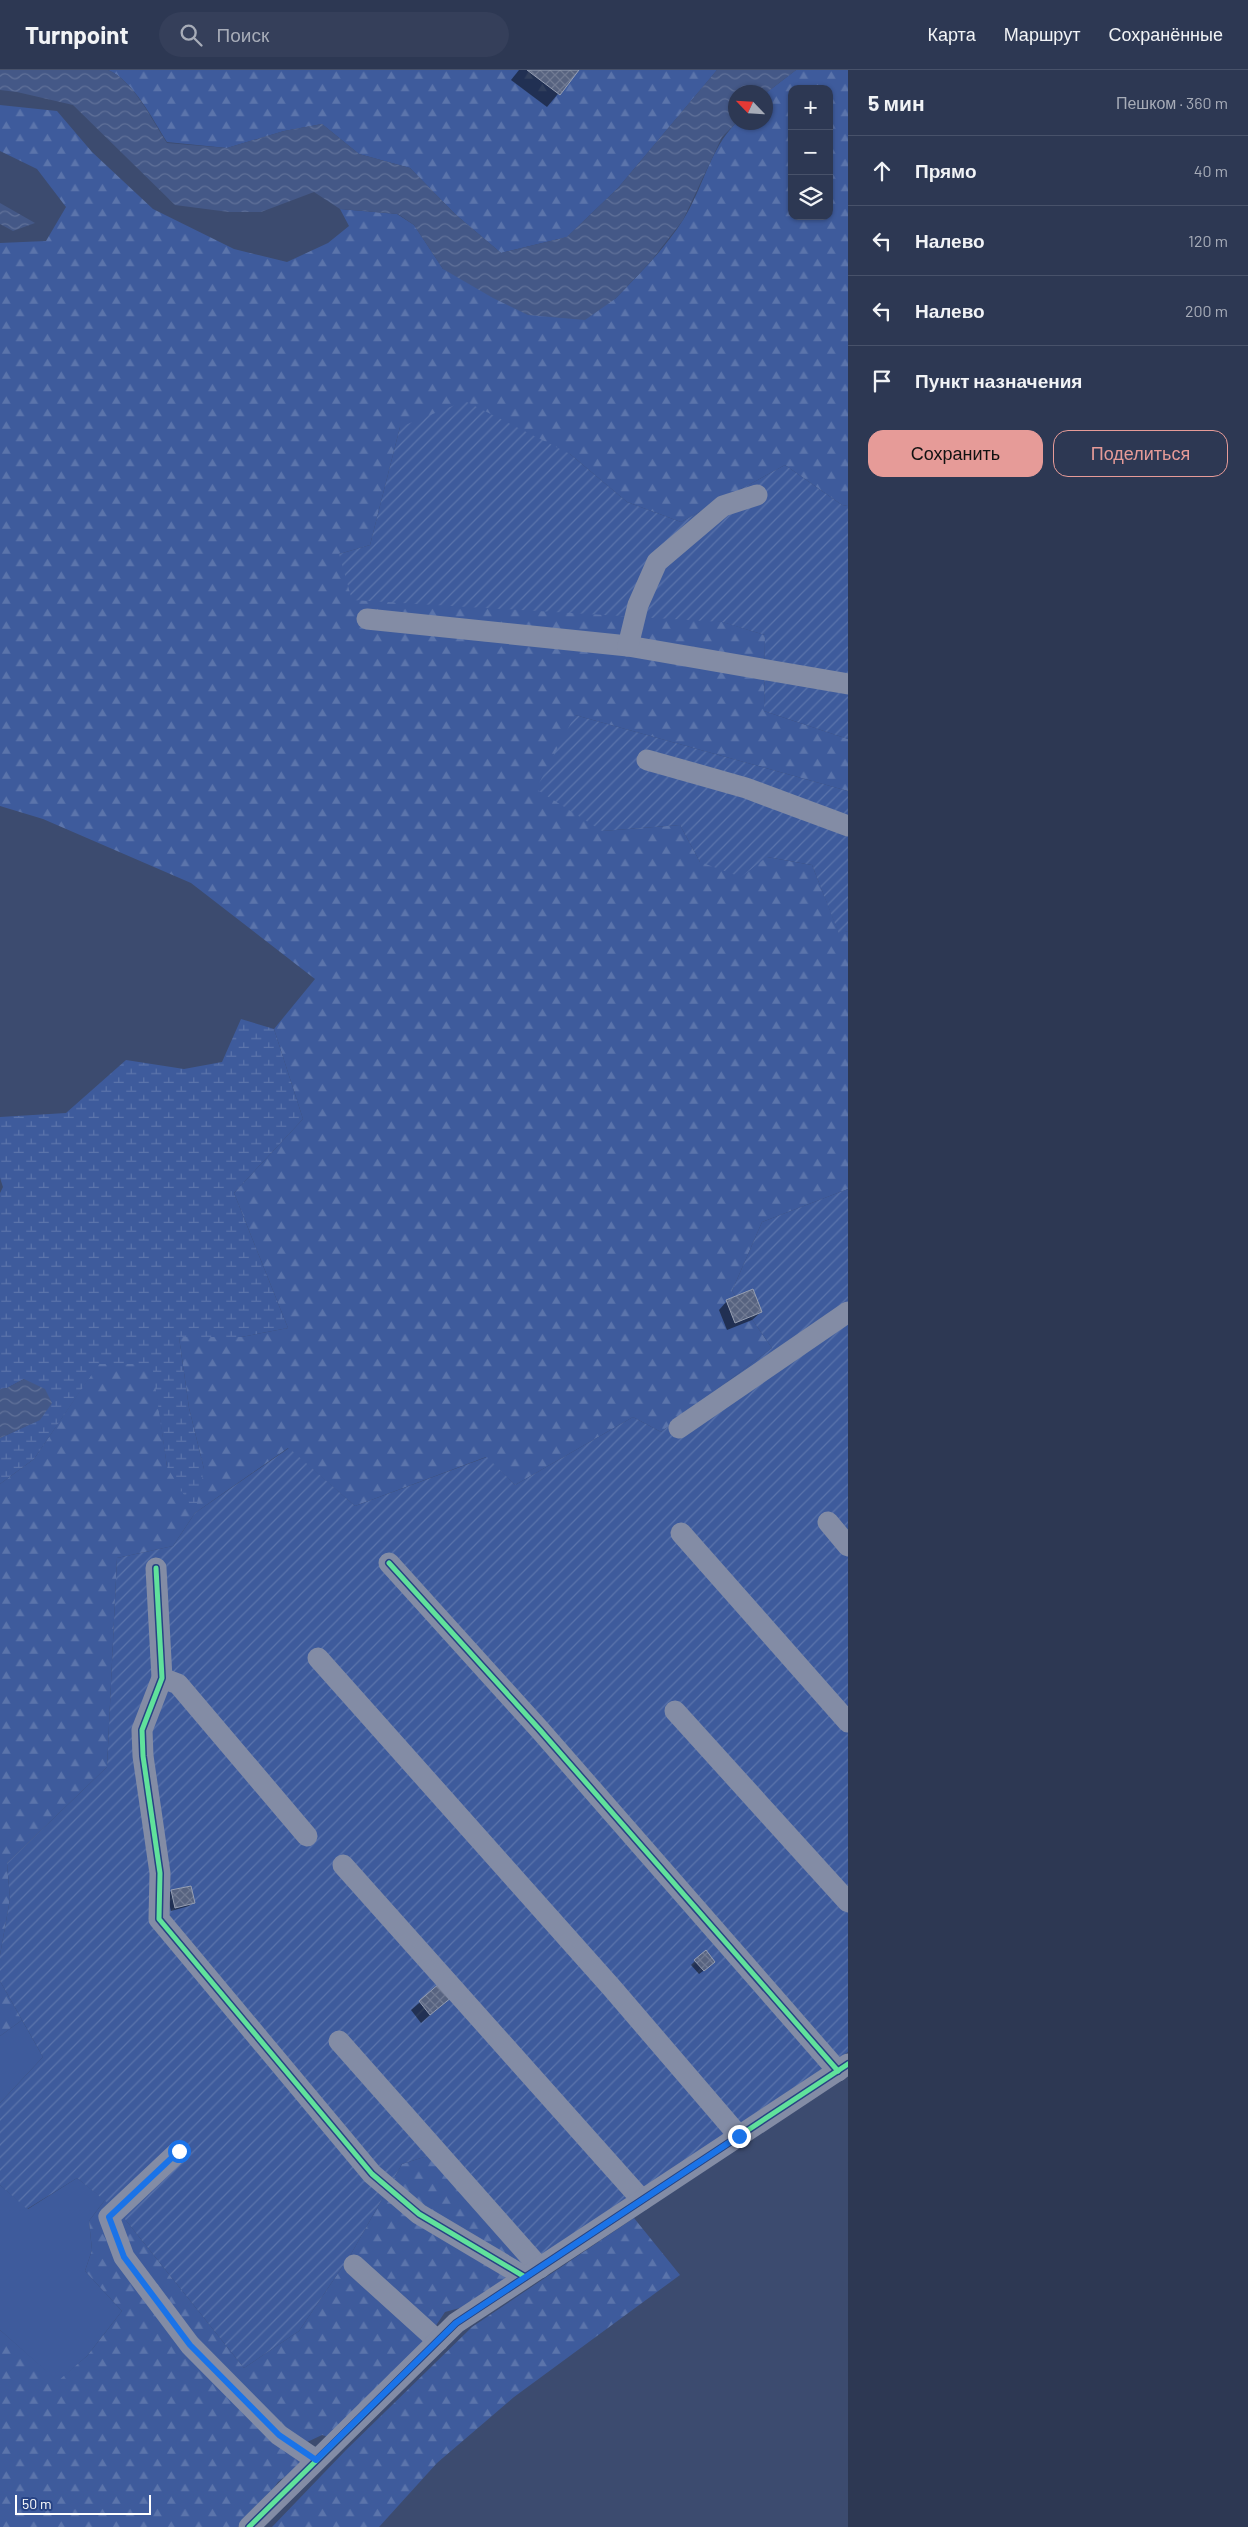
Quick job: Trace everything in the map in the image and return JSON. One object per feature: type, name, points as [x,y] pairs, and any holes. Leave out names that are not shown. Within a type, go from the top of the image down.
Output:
[{"type":"street","points":[[628,646],[638,605],[657,562],[723,506],[757,495]]},
{"type":"street","points":[[367,619],[628,646],[848,684]]},
{"type":"street","points":[[647,760],[746,788],[848,826]]},
{"type":"street","points":[[679,1428],[848,1312]]},
{"type":"street","points":[[828,1522],[848,1546]]},
{"type":"street","points":[[681,1533],[848,1722]]},
{"type":"street","points":[[249,2527],[456,2323],[843,2068],[389,1563]]},
{"type":"street","points":[[156,1568],[162,1678],[142,1730],[143,1756],[160,1873],[159,1919],[372,2174],[419,2214],[533,2272]]},
{"type":"street","points":[[318,1658],[606,1981],[739,2136]]},
{"type":"street","points":[[162,1678],[178,1684],[307,1836]]},
{"type":"street","points":[[675,1712],[848,1902]]},
{"type":"street","points":[[343,1865],[642,2200]]},
{"type":"street","points":[[339,2041],[533,2272]]},
{"type":"street","points":[[179,2151],[109,2217],[124,2257],[190,2345],[279,2435],[316,2460]]},
{"type":"street","points":[[354,2265],[438,2341]]},
{"type":"green space","points":[[108,70],[717,70],[618,188],[567,237],[501,253],[455,214],[410,168],[359,154],[322,124],[284,131],[227,148],[167,142],[134,91],[126,82]]},
{"type":"green space","points":[[796,70],[848,70],[848,506],[842,505],[785,465],[681,522],[627,502],[570,454],[400,427],[370,545],[339,554],[723,622],[765,635],[764,711],[848,739],[848,791],[575,715],[602,831],[680,825],[700,862],[767,857],[812,865],[839,933],[848,931],[848,1189],[762,1222],[732,1291],[772,1348],[661,1432],[633,1417],[515,1485],[486,1457],[355,1506],[288,1448],[195,1513],[173,1546],[117,1558],[107,1767],[7,1863],[10,1899],[0,1955],[0,1484],[34,1459],[99,1363],[153,1364],[167,1467],[204,1469],[189,1408],[179,1337],[241,1337],[288,1328],[234,1193],[303,1119],[274,1029],[315,979],[191,883],[43,819],[0,806],[0,243],[46,241],[66,207],[37,169],[0,151],[0,105],[57,111],[92,152],[153,209],[234,249],[287,262],[328,243],[349,226],[340,209],[397,214],[414,225],[443,269],[615,299],[676,231],[696,196],[719,145],[730,130],[773,130],[773,88]]},
{"type":"green space","points":[[465,401],[570,454],[627,502],[681,522],[785,465],[842,505],[848,506],[848,739],[764,711],[765,635],[722,622],[352,600],[339,554],[370,545],[400,427]]},
{"type":"green space","points":[[575,715],[848,791],[848,931],[839,934],[812,865],[767,857],[741,877],[700,862],[680,825],[602,831],[536,789]]},
{"type":"green space","points":[[241,1019],[274,1029],[303,1119],[234,1193],[288,1328],[241,1337],[179,1337],[189,1408],[204,1469],[195,1513],[167,1467],[152,1364],[99,1364],[34,1459],[0,1484],[0,1438],[39,1420],[24,1379],[7,1388],[0,1389],[0,1193],[3,1187],[0,1178],[0,1117],[66,1113],[126,1060],[184,1069],[222,1062]]},
{"type":"green space","points":[[848,1189],[848,2052],[534,2260],[440,2152],[402,2164],[351,2254],[299,2331],[244,2368],[120,2213],[77,2178],[27,2209],[0,2185],[0,2103],[43,2057],[0,1981],[0,1955],[10,1899],[7,1863],[107,1767],[117,1558],[173,1546],[195,1513],[289,1448],[355,1506],[487,1457],[515,1485],[633,1417],[661,1432],[772,1348],[732,1291],[762,1222]]},
{"type":"green space","points":[[0,1981],[22,2020],[0,2036]]},
{"type":"green space","points":[[22,2020],[43,2057],[0,2103],[0,2036]]},
{"type":"green space","points":[[440,2152],[534,2260],[467,2306],[445,2312],[423,2345],[329,2437],[322,2435],[305,2443],[303,2463],[278,2482],[263,2504],[248,2514],[238,2527],[0,2527],[0,2330],[58,2381],[87,2356],[122,2311],[85,2271],[92,2250],[89,2221],[105,2200],[120,2213],[244,2368],[299,2331],[351,2254],[402,2164]]},
{"type":"green space","points":[[77,2178],[105,2200],[89,2221],[92,2250],[85,2271],[122,2311],[87,2356],[58,2382],[0,2330],[0,2185],[28,2209]]},
{"type":"green space","points":[[634,2218],[680,2275],[514,2397],[437,2463],[379,2527],[272,2527],[346,2450],[472,2327]]},
{"type":"water","points":[[0,70],[108,70],[126,82],[134,91],[167,143],[227,148],[284,131],[322,124],[359,154],[410,168],[455,214],[501,253],[567,237],[618,188],[717,70],[796,70],[773,88],[773,85],[728,85],[729,130],[722,137],[683,220],[651,261],[615,299],[585,320],[528,315],[493,298],[443,269],[414,225],[398,214],[340,209],[314,192],[261,212],[229,212],[175,205],[73,105],[0,90]]},
{"type":"water","points":[[0,203],[35,223],[13,231],[0,224]]},
{"type":"water","points":[[24,1379],[45,1389],[52,1403],[40,1420],[0,1438],[0,1389],[7,1388]]},
{"type":"building","points":[[527,70],[579,70],[560,95]]},
{"type":"building","points":[[753,1289],[762,1312],[735,1323],[726,1300]]},
{"type":"building","points":[[191,1886],[195,1903],[175,1908],[171,1890]]},
{"type":"building","points":[[706,1950],[715,1962],[704,1971],[694,1960]]},
{"type":"building","points":[[440,1983],[452,1997],[430,2015],[419,2001]]},
{"type":"cycle path","points":[[389,1563],[540,1730],[838,2071]]},
{"type":"cycle path","points":[[156,1568],[162,1678],[142,1730],[143,1756],[160,1873],[159,1919],[372,2174],[419,2214],[525,2277]]},
{"type":"cycle path","points":[[249,2527],[456,2323],[848,2064]]},
{"type":"route","points":[[179,2151],[109,2217],[124,2257],[190,2345],[279,2435],[316,2460],[456,2323],[739,2136]]}]
